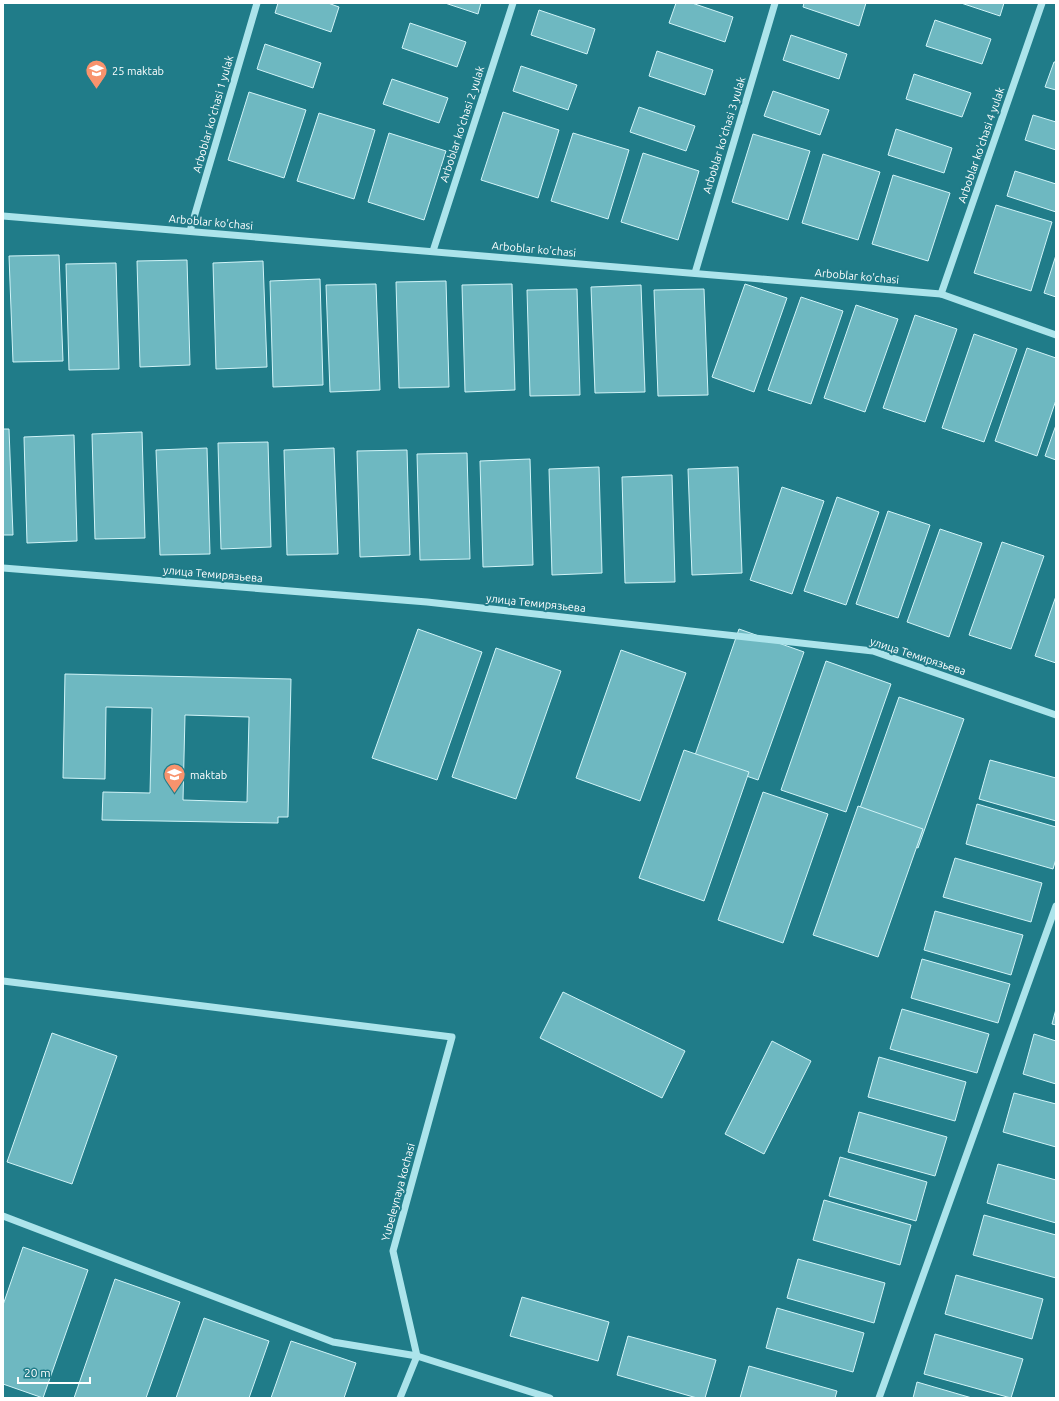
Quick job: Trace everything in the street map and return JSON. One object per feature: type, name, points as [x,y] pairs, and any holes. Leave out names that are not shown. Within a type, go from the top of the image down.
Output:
[{"type":"street","name":"Arboblar ko'chasi 1 yulak","points":[[190,231],[257,3]]},
{"type":"street","name":"Arboblar ko'chasi 2 yulak","points":[[433,251],[513,3]]},
{"type":"street","name":"Arboblar ko'chasi 3 yulak","points":[[695,273],[775,3]]},
{"type":"street","name":"Arboblar ko'chasi 4 yulak","points":[[941,294],[1042,3]]},
{"type":"street","name":"Arboblar ko'chasi","points":[[3,216],[941,294],[1056,335]]},
{"type":"street","name":"улица Темирязьева","points":[[3,568],[426,602],[873,651],[1056,715]]},
{"type":"street","points":[[879,1398],[1056,906]]},
{"type":"street","name":"Yubeleynaya kochasi","points":[[3,981],[452,1037],[393,1250],[417,1356]]},
{"type":"street","points":[[3,1216],[333,1342],[417,1356],[550,1398]]},
{"type":"street","points":[[400,1398],[417,1356]]},
{"type":"building","points":[[278,3],[328,3],[339,7],[331,32],[275,13]]},
{"type":"building","points":[[445,3],[481,3],[478,14]]},
{"type":"building","points":[[676,3],[692,3],[733,17],[725,42],[669,23]]},
{"type":"building","points":[[804,3],[866,3],[859,26],[803,7]]},
{"type":"building","points":[[961,3],[1004,3],[1000,16]]},
{"type":"building","points":[[539,10],[595,29],[587,54],[531,35]]},
{"type":"building","points":[[935,20],[991,39],[982,64],[926,46]]},
{"type":"building","points":[[410,23],[466,42],[457,67],[402,48]]},
{"type":"building","points":[[791,35],[847,54],[839,79],[783,60]]},
{"type":"building","points":[[265,44],[321,63],[313,88],[257,69]]},
{"type":"building","points":[[657,51],[713,70],[705,95],[649,76]]},
{"type":"building","points":[[1054,62],[1056,62],[1056,90],[1045,87]]},
{"type":"building","points":[[521,66],[577,85],[568,110],[513,91]]},
{"type":"building","points":[[914,74],[971,93],[962,117],[906,99]]},
{"type":"building","points":[[392,79],[448,98],[439,123],[383,104]]},
{"type":"building","points":[[773,91],[829,110],[820,135],[764,116]]},
{"type":"building","points":[[249,92],[306,110],[284,178],[228,160]]},
{"type":"building","points":[[639,107],[695,126],[686,151],[630,132]]},
{"type":"building","points":[[503,112],[559,130],[538,198],[481,180]]},
{"type":"building","points":[[319,113],[375,130],[354,199],[297,181]]},
{"type":"building","points":[[1033,115],[1056,122],[1056,150],[1025,140]]},
{"type":"building","points":[[896,129],[952,148],[944,173],[888,155]]},
{"type":"building","points":[[389,133],[446,151],[424,220],[368,202]]},
{"type":"building","points":[[573,133],[629,150],[608,219],[551,201]]},
{"type":"building","points":[[753,134],[810,151],[788,220],[732,202]]},
{"type":"building","points":[[643,153],[699,171],[678,240],[621,222]]},
{"type":"building","points":[[823,154],[880,172],[858,240],[802,223]]},
{"type":"building","points":[[1015,171],[1056,184],[1056,212],[1007,196]]},
{"type":"building","points":[[893,175],[950,193],[928,261],[872,244]]},
{"type":"building","points":[[996,205],[1052,222],[1031,291],[974,273]]},
{"type":"building","points":[[59,255],[63,361],[13,362],[9,256]]},
{"type":"building","points":[[1056,255],[1056,297],[1044,293]]},
{"type":"building","points":[[187,260],[190,365],[140,367],[137,261]]},
{"type":"building","points":[[263,261],[267,367],[216,369],[213,263]]},
{"type":"building","points":[[116,263],[119,369],[69,370],[66,264]]},
{"type":"building","points":[[320,279],[323,385],[273,387],[270,281]]},
{"type":"building","points":[[446,281],[449,387],[399,388],[396,282]]},
{"type":"building","points":[[376,284],[380,390],[330,392],[326,285]]},
{"type":"building","points":[[512,284],[515,390],[465,392],[462,285]]},
{"type":"building","points":[[745,284],[787,298],[754,392],[712,377]]},
{"type":"building","points":[[641,285],[645,392],[595,393],[591,287]]},
{"type":"building","points":[[577,289],[580,395],[530,396],[527,290]]},
{"type":"building","points":[[704,289],[708,395],[658,396],[654,290]]},
{"type":"building","points":[[801,297],[843,311],[811,404],[768,390]]},
{"type":"building","points":[[856,305],[898,319],[865,412],[824,398]]},
{"type":"building","points":[[915,315],[957,329],[925,422],[883,408]]},
{"type":"building","points":[[974,334],[1017,349],[984,442],[942,428]]},
{"type":"building","points":[[1027,348],[1056,358],[1056,400],[1037,456],[995,441]]},
{"type":"building","points":[[1056,425],[1056,460],[1045,456]]},
{"type":"building","points":[[3,429],[9,429],[13,535],[3,535]]},
{"type":"building","points":[[142,432],[145,538],[95,539],[92,434]]},
{"type":"building","points":[[74,435],[77,541],[27,543],[24,437]]},
{"type":"building","points":[[268,442],[271,547],[221,549],[218,443]]},
{"type":"building","points":[[207,448],[210,554],[160,555],[156,450]]},
{"type":"building","points":[[334,448],[338,554],[287,555],[284,450]]},
{"type":"building","points":[[407,450],[410,555],[360,557],[357,451]]},
{"type":"building","points":[[467,453],[470,559],[420,560],[417,454]]},
{"type":"building","points":[[530,459],[533,565],[483,567],[480,461]]},
{"type":"building","points":[[599,467],[602,573],[552,575],[549,469]]},
{"type":"building","points":[[738,467],[742,573],[692,575],[688,469]]},
{"type":"building","points":[[672,475],[675,582],[625,583],[622,477]]},
{"type":"building","points":[[782,487],[824,501],[792,594],[750,580]]},
{"type":"building","points":[[837,497],[879,512],[846,605],[804,591]]},
{"type":"building","points":[[888,511],[930,525],[898,618],[856,604]]},
{"type":"building","points":[[940,529],[982,543],[949,637],[907,622]]},
{"type":"building","points":[[1002,542],[1044,556],[1011,649],[969,635]]},
{"type":"building","points":[[1056,596],[1056,663],[1035,656]]},
{"type":"building","points":[[418,629],[482,652],[437,780],[372,758]]},
{"type":"building","points":[[739,629],[804,652],[758,780],[694,758]]},
{"type":"building","points":[[496,648],[561,671],[516,799],[452,777]]},
{"type":"building","points":[[621,650],[686,673],[640,801],[576,778]]},
{"type":"building","points":[[826,661],[891,684],[846,812],[781,790]]},
{"type":"building","points":[[65,674],[291,679],[288,817],[278,817],[278,823],[102,820],[103,792],[150,793],[152,708],[106,707],[105,779],[63,778]],"holes":[[[185,715],[249,717],[247,802],[183,800]]]},
{"type":"building","points":[[899,697],[964,719],[918,848],[854,825]]},
{"type":"building","points":[[684,750],[749,772],[704,901],[639,878]]},
{"type":"building","points":[[990,760],[1056,778],[1056,821],[979,799]]},
{"type":"building","points":[[763,792],[828,814],[783,943],[718,920]]},
{"type":"building","points":[[977,804],[1056,827],[1056,859],[1053,869],[966,844]]},
{"type":"building","points":[[858,806],[923,829],[878,957],[813,935]]},
{"type":"building","points":[[955,858],[1042,883],[1031,922],[943,897]]},
{"type":"building","points":[[935,911],[1023,935],[1011,975],[924,950]]},
{"type":"building","points":[[922,959],[1010,984],[998,1023],[911,998]]},
{"type":"building","points":[[563,992],[685,1051],[662,1098],[540,1038]]},
{"type":"building","points":[[902,1009],[989,1034],[977,1073],[890,1049]]},
{"type":"building","points":[[1056,1009],[1056,1025],[1052,1024]]},
{"type":"building","points":[[52,1033],[117,1056],[72,1184],[7,1162]]},
{"type":"building","points":[[1034,1034],[1056,1041],[1056,1084],[1023,1074]]},
{"type":"building","points":[[772,1041],[811,1061],[764,1154],[725,1134]]},
{"type":"building","points":[[879,1057],[966,1082],[955,1121],[868,1097]]},
{"type":"building","points":[[1014,1093],[1056,1104],[1056,1147],[1003,1132]]},
{"type":"building","points":[[859,1112],[947,1137],[935,1176],[848,1152]]},
{"type":"building","points":[[840,1157],[927,1182],[916,1221],[829,1196]]},
{"type":"building","points":[[998,1164],[1056,1180],[1056,1223],[987,1203]]},
{"type":"building","points":[[824,1200],[911,1225],[900,1265],[813,1240]]},
{"type":"building","points":[[984,1215],[1056,1235],[1056,1278],[973,1255]]},
{"type":"building","points":[[23,1247],[88,1270],[43,1398],[3,1384],[3,1305]]},
{"type":"building","points":[[798,1259],[885,1283],[874,1323],[787,1298]]},
{"type":"building","points":[[956,1275],[1043,1299],[1032,1339],[945,1314]]},
{"type":"building","points":[[115,1279],[180,1302],[146,1398],[74,1398]]},
{"type":"building","points":[[522,1297],[609,1322],[598,1361],[510,1336]]},
{"type":"building","points":[[777,1308],[864,1333],[853,1372],[766,1348]]},
{"type":"building","points":[[204,1318],[269,1341],[249,1398],[176,1398]]},
{"type":"building","points":[[935,1334],[1023,1359],[1011,1398],[924,1374]]},
{"type":"building","points":[[628,1336],[716,1360],[705,1398],[697,1398],[617,1375]]},
{"type":"building","points":[[291,1341],[356,1363],[344,1398],[271,1398]]},
{"type":"building","points":[[749,1366],[837,1391],[835,1398],[740,1398]]},
{"type":"building","points":[[917,1382],[972,1398],[913,1398]]},
{"type":"place","name":"25 maktab","points":[[97,90]]},
{"type":"place","name":"maktab","points":[[175,794]]}]
